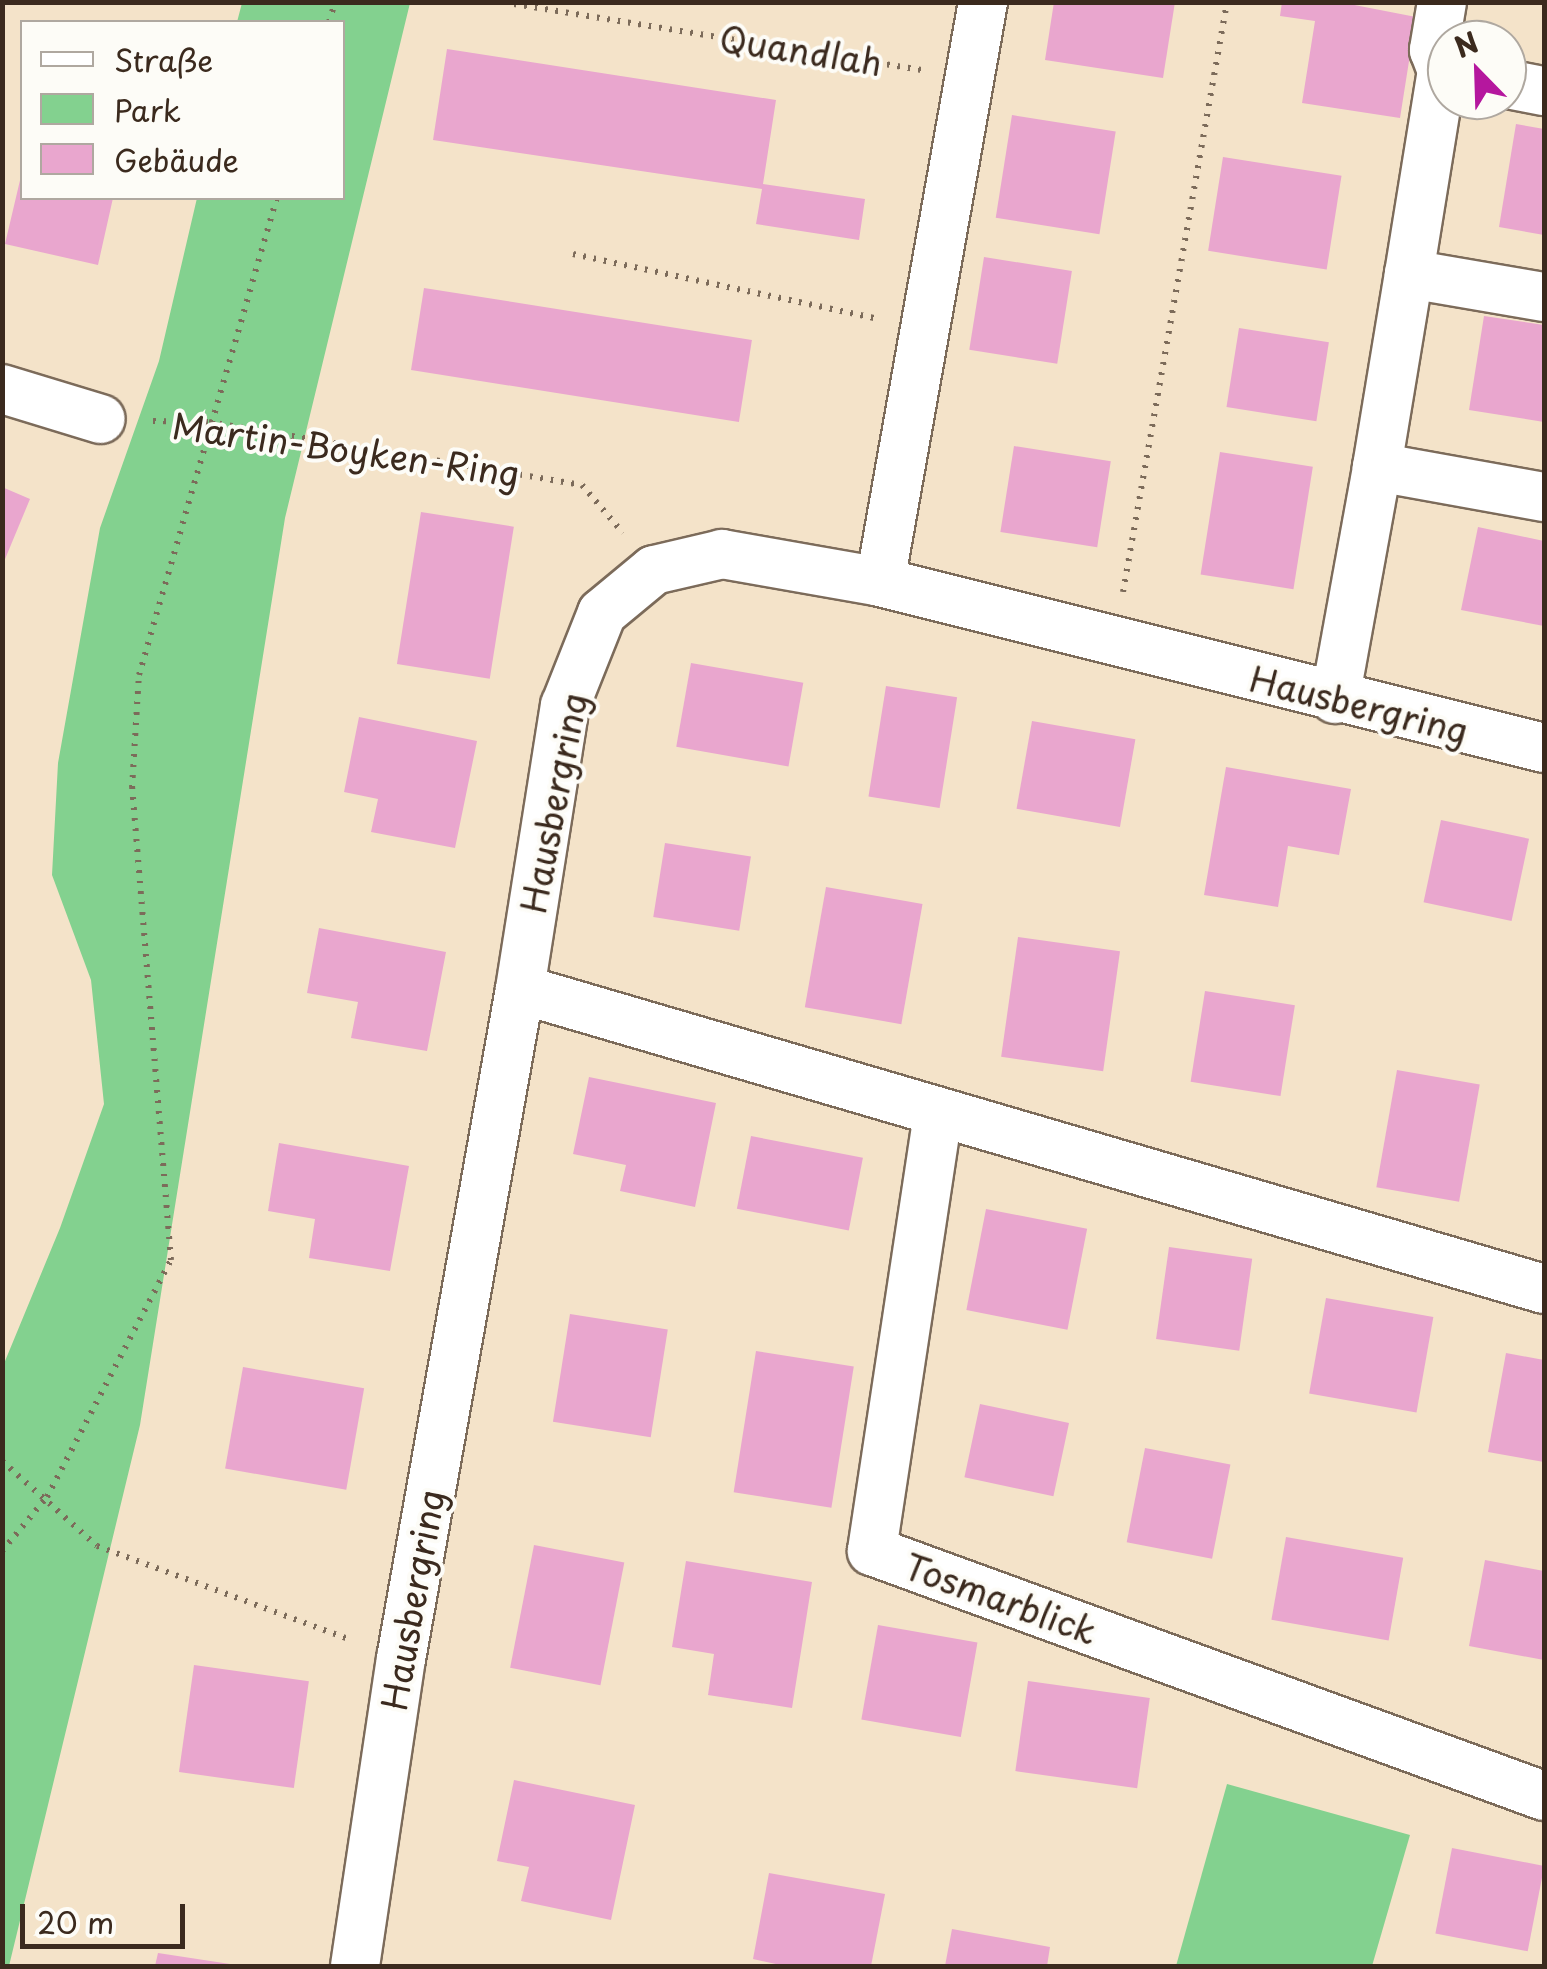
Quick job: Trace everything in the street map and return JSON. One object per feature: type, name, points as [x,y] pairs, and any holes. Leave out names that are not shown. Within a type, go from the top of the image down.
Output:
[{"type":"street","points":[[880,582],[983,2]]},
{"type":"street","points":[[1336,698],[1437,120]]},
{"type":"street","points":[[1410,274],[1544,296]]},
{"type":"street","points":[[2,389],[102,419]]},
{"type":"street","points":[[1377,467],[1544,497]]},
{"type":"street","name":"Hausbergring","points":[[355,1966],[401,1659],[520,989],[565,706],[602,613],[654,570],[722,554],[880,582],[1114,644],[1544,748]]},
{"type":"street","points":[[520,989],[1544,1289]]},
{"type":"street","name":"Tosmarblick","points":[[938,1114],[872,1551],[1544,1796]]},
{"type":"path","points":[[1114,644],[1227,2]]},
{"type":"path","name":"Quandlah","points":[[514,4],[970,77]]},
{"type":"path","points":[[2,1551],[46,1496],[171,1260],[132,788],[139,675],[209,422],[276,200]]},
{"type":"path","points":[[573,254],[924,329]]},
{"type":"path","name":"Martin-Boyken-Ring","points":[[102,419],[209,422],[582,485],[654,570]]},
{"type":"path","points":[[2,1461],[46,1496],[97,1546],[401,1659]]},
{"type":"green space","points":[[242,3],[410,3],[285,518],[140,1425],[9,1966],[3,1966],[3,1366],[60,1228],[104,1104],[91,980],[52,875],[58,763],[100,528],[159,361],[197,200],[345,200],[345,20],[238,20]]},
{"type":"green space","points":[[1227,1784],[1410,1835],[1372,1966],[1176,1966]]},
{"type":"building","points":[[1054,2],[1175,2],[1163,78],[1045,60]]},
{"type":"building","points":[[1282,2],[1339,2],[1416,17],[1400,118],[1302,103],[1315,21],[1280,16]]},
{"type":"building","points":[[447,49],[776,100],[763,184],[865,199],[859,240],[756,224],[762,189],[433,140]]},
{"type":"building","points":[[1012,115],[1116,131],[1099,234],[996,218]]},
{"type":"building","points":[[1516,124],[1544,129],[1544,235],[1499,227]]},
{"type":"building","points":[[1223,157],[1342,176],[1327,270],[1208,251]]},
{"type":"building","points":[[20,180],[20,200],[113,200],[98,265],[5,244]]},
{"type":"building","points":[[984,257],[1072,271],[1057,364],[969,350]]},
{"type":"building","points":[[424,288],[752,340],[739,422],[411,370]]},
{"type":"building","points":[[1484,316],[1544,325],[1544,422],[1469,410]]},
{"type":"building","points":[[1239,328],[1329,342],[1316,421],[1226,407]]},
{"type":"building","points":[[1014,446],[1111,461],[1097,547],[1000,532]]},
{"type":"building","points":[[1220,452],[1313,467],[1293,589],[1201,574]]},
{"type":"building","points":[[2,487],[30,499],[3,564],[2,564]]},
{"type":"building","points":[[421,512],[514,527],[490,679],[397,664]]},
{"type":"building","points":[[1478,527],[1544,541],[1544,626],[1461,610]]},
{"type":"building","points":[[691,663],[803,683],[789,767],[676,747]]},
{"type":"building","points":[[886,686],[957,697],[940,808],[868,797]]},
{"type":"building","points":[[359,717],[477,741],[455,848],[371,832],[378,799],[344,792]]},
{"type":"building","points":[[1032,721],[1135,739],[1120,827],[1017,809]]},
{"type":"building","points":[[1226,767],[1351,789],[1339,855],[1288,846],[1278,907],[1204,895]]},
{"type":"building","points":[[1441,820],[1529,839],[1512,921],[1424,902]]},
{"type":"building","points":[[665,843],[751,857],[739,931],[653,917]]},
{"type":"building","points":[[826,887],[923,904],[901,1024],[805,1007]]},
{"type":"building","points":[[319,928],[446,952],[427,1051],[351,1038],[358,1002],[307,993]]},
{"type":"building","points":[[1018,937],[1120,951],[1103,1071],[1001,1057]]},
{"type":"building","points":[[1205,991],[1295,1005],[1280,1096],[1191,1082]]},
{"type":"building","points":[[1397,1070],[1480,1085],[1459,1202],[1376,1187]]},
{"type":"building","points":[[589,1077],[716,1103],[695,1207],[620,1191],[626,1165],[573,1154]]},
{"type":"building","points":[[751,1136],[863,1158],[849,1230],[737,1209]]},
{"type":"building","points":[[279,1143],[409,1166],[390,1271],[309,1258],[315,1219],[268,1211]]},
{"type":"building","points":[[986,1209],[1087,1229],[1067,1330],[966,1310]]},
{"type":"building","points":[[1169,1247],[1252,1259],[1239,1351],[1156,1339]]},
{"type":"building","points":[[1326,1298],[1433,1317],[1417,1412],[1309,1394]]},
{"type":"building","points":[[570,1314],[668,1329],[651,1437],[553,1422]]},
{"type":"building","points":[[756,1351],[854,1366],[831,1508],[734,1492]]},
{"type":"building","points":[[1506,1353],[1544,1360],[1544,1462],[1488,1452]]},
{"type":"building","points":[[243,1367],[364,1388],[346,1490],[225,1468]]},
{"type":"building","points":[[980,1404],[1069,1423],[1053,1496],[964,1477]]},
{"type":"building","points":[[1145,1448],[1230,1465],[1212,1559],[1127,1542]]},
{"type":"building","points":[[1286,1537],[1403,1558],[1389,1640],[1271,1620]]},
{"type":"building","points":[[534,1545],[624,1563],[600,1685],[510,1668]]},
{"type":"building","points":[[1485,1560],[1544,1571],[1544,1660],[1469,1646]]},
{"type":"building","points":[[686,1561],[812,1582],[792,1708],[708,1695],[714,1654],[672,1647]]},
{"type":"building","points":[[878,1625],[977,1643],[961,1737],[861,1720]]},
{"type":"building","points":[[194,1665],[309,1681],[294,1788],[179,1772]]},
{"type":"building","points":[[1028,1681],[1150,1698],[1137,1788],[1015,1771]]},
{"type":"building","points":[[514,1780],[635,1805],[611,1920],[521,1901],[529,1867],[497,1861]]},
{"type":"building","points":[[1452,1848],[1544,1866],[1528,1951],[1435,1933]]},
{"type":"building","points":[[769,1873],[885,1894],[871,1966],[785,1966],[753,1959]]},
{"type":"building","points":[[952,1929],[1050,1947],[1047,1966],[945,1966]]},
{"type":"building","points":[[158,1953],[230,1964],[230,1966],[155,1966]]}]
